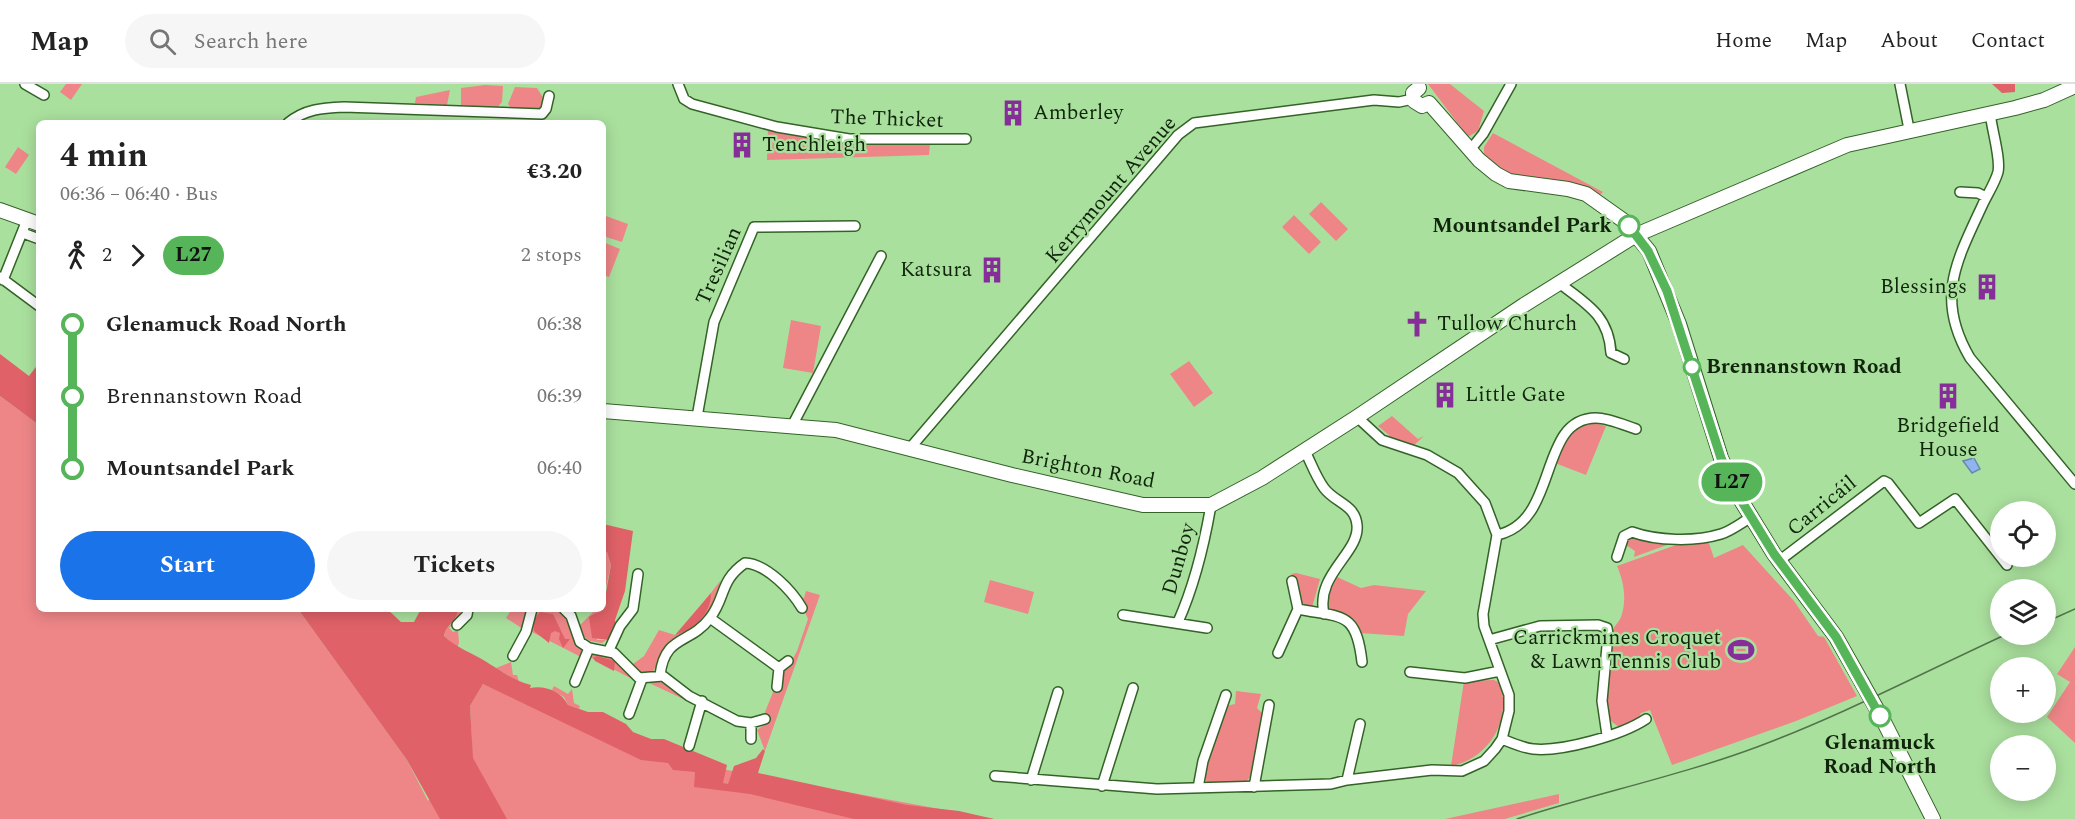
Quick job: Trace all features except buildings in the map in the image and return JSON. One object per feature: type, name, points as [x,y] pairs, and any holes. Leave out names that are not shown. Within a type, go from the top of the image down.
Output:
[{"type":"street","points":[[25,84],[44,95]]},
{"type":"street","name":"The Thicket","points":[[678,84],[684,99],[692,104],[777,127],[849,139],[966,139]]},
{"type":"street","points":[[1470,150],[1483,134],[1511,84]]},
{"type":"street","points":[[1900,84],[1909,129]]},
{"type":"street","points":[[1636,235],[1838,148],[1909,129],[2036,102],[2069,87]]},
{"type":"street","points":[[1416,90],[1426,89],[1430,93],[1429,103],[1470,150],[1496,174],[1509,181],[1568,189],[1586,194],[1624,221],[1648,251],[1667,291],[1721,458],[1750,518],[1836,637],[1884,722],[1933,819]]},
{"type":"street","name":"Kerrymount Avenue","points":[[911,447],[1178,135],[1194,123],[1374,100],[1400,102],[1416,90]]},
{"type":"street","points":[[292,120],[308,111],[344,107],[542,114],[546,109],[549,96]]},
{"type":"street","points":[[1990,112],[1998,171],[1959,256],[1950,285],[1951,312],[1958,338],[1970,358],[2075,484]]},
{"type":"street","points":[[1960,192],[1978,193],[1986,198]]},
{"type":"street","points":[[0,210],[30,226],[2,279],[36,304]]},
{"type":"street","name":"Tresilian","points":[[697,417],[714,322],[754,227],[855,226]]},
{"type":"street","name":"Brighton Road","points":[[606,411],[793,424],[836,430],[911,447],[1012,476],[1143,505],[1211,505],[1305,451],[1636,235]]},
{"type":"street","points":[[793,424],[881,256]]},
{"type":"street","points":[[1559,284],[1604,321],[1610,335],[1611,353],[1624,359]]},
{"type":"street","points":[[995,776],[1157,789],[1254,787],[1331,784],[1432,770],[1462,771],[1484,761],[1502,739],[1509,711],[1509,695],[1489,640],[1483,614],[1497,535],[1485,503],[1458,473],[1427,455],[1382,440],[1357,417]]},
{"type":"street","points":[[1497,535],[1511,532],[1525,521],[1545,483],[1564,431],[1577,421],[1597,418],[1636,429]]},
{"type":"street","points":[[1305,451],[1324,488],[1333,498],[1350,507],[1357,524],[1356,534],[1324,587],[1321,601],[1324,614]]},
{"type":"street","name":"Carricáil","points":[[1779,561],[1884,481],[1919,523],[1955,499],[1990,543]]},
{"type":"street","name":"Dunboy","points":[[1178,622],[1192,590],[1204,545],[1211,505]]},
{"type":"street","points":[[1617,557],[1624,536],[1632,532],[1643,536],[1701,538],[1723,533],[1750,518]]},
{"type":"street","points":[[660,675],[667,651],[698,630],[710,618],[723,586],[745,563],[761,569],[790,591],[802,608]]},
{"type":"street","points":[[609,650],[620,626],[633,609],[638,574]]},
{"type":"street","points":[[1278,653],[1298,609],[1292,581]]},
{"type":"street","name":"Dunboy","points":[[1140,617],[1143,606]]},
{"type":"street","points":[[1298,609],[1347,619],[1355,627],[1362,662]]},
{"type":"street","points":[[457,625],[468,612]]},
{"type":"street","points":[[513,656],[526,632],[531,612]]},
{"type":"street","points":[[567,612],[571,616],[576,636],[589,648],[609,650],[642,679]]},
{"type":"street","name":"Dunboy","points":[[1123,615],[1207,628]]},
{"type":"street","points":[[710,618],[778,668]]},
{"type":"street","points":[[1489,640],[1540,626],[1598,625],[1607,628],[1602,701],[1607,735]]},
{"type":"street","points":[[575,682],[589,648]]},
{"type":"street","points":[[778,668],[788,661]]},
{"type":"street","points":[[777,687],[778,668]]},
{"type":"street","points":[[1410,672],[1466,678],[1500,671]]},
{"type":"street","points":[[642,679],[660,675],[689,696],[737,721],[751,723],[765,719]]},
{"type":"street","points":[[628,714],[642,679]]},
{"type":"street","points":[[1102,786],[1133,688]]},
{"type":"street","points":[[1031,780],[1058,692]]},
{"type":"street","points":[[1198,788],[1203,760],[1226,695]]},
{"type":"street","points":[[689,747],[702,701]]},
{"type":"street","points":[[1254,787],[1269,705]]},
{"type":"street","points":[[1502,739],[1532,749],[1572,744],[1607,735],[1646,718]]},
{"type":"street","points":[[751,723],[751,739]]},
{"type":"street","points":[[1347,780],[1360,724]]},
{"type":"shaded area","points":[[66,84],[82,84],[71,100],[60,92]]},
{"type":"shaded area","points":[[1428,84],[1450,84],[1484,111],[1478,131],[1468,137]]},
{"type":"shaded area","points":[[1992,84],[2015,84],[2015,92],[2002,93]]},
{"type":"shaded area","points":[[485,85],[503,86],[502,102],[497,108],[461,105],[461,88]]},
{"type":"shaded area","points":[[515,87],[537,88],[544,99],[542,108],[511,108],[508,104]]},
{"type":"shaded area","points":[[450,90],[447,105],[415,103],[416,97]]},
{"type":"shaded area","points":[[768,128],[822,139],[930,144],[929,155],[767,160]]},
{"type":"shaded area","points":[[1493,133],[1603,192],[1597,198],[1540,178],[1504,176],[1484,162],[1484,147]]},
{"type":"shaded area","points":[[18,147],[29,155],[16,174],[5,167]]},
{"type":"shaded area","points":[[1321,202],[1348,229],[1336,241],[1309,214]]},
{"type":"shaded area","points":[[1294,215],[1321,242],[1309,254],[1282,227]]},
{"type":"shaded area","points":[[606,216],[628,224],[622,242],[606,237]]},
{"type":"shaded area","points":[[606,243],[620,249],[609,277],[606,276]]},
{"type":"shaded area","points":[[791,320],[821,326],[813,373],[783,368]]},
{"type":"shaded area","points":[[0,354],[29,376],[36,367],[36,423],[0,396]]},
{"type":"shaded area","points":[[1189,361],[1213,393],[1194,407],[1170,374]]},
{"type":"shaded area","points":[[0,396],[36,423],[36,612],[300,612],[407,760],[428,801],[472,744],[470,706],[483,684],[646,755],[994,819],[0,819]]},
{"type":"shaded area","points":[[1392,416],[1418,439],[1424,436],[1412,447],[1390,439],[1389,435],[1378,426]]},
{"type":"shaded area","points":[[1593,423],[1606,426],[1586,475],[1555,463],[1567,435],[1577,427]]},
{"type":"shaded area","points":[[606,525],[633,531],[625,591],[615,620],[616,626],[609,640],[592,638],[589,617],[598,612],[606,612],[606,592],[611,565],[607,552]]},
{"type":"shaded area","points":[[1631,535],[1653,542],[1678,541],[1634,557],[1635,551],[1626,545]]},
{"type":"shaded area","name":"Carrickmines Croquet & Lawn Tennis Club","points":[[1708,540],[1714,558],[1743,545],[1794,601],[1818,636],[1824,637],[1857,696],[1796,721],[1672,765],[1650,710],[1641,713],[1636,722],[1619,727],[1608,719],[1606,686],[1608,649],[1613,629],[1621,617],[1624,604],[1623,585],[1617,566],[1676,545]]},
{"type":"shaded area","points":[[606,552],[611,565],[606,588]]},
{"type":"shaded area","points":[[1296,573],[1320,579],[1311,611],[1301,610],[1298,582],[1291,574]]},
{"type":"shaded area","points":[[1335,576],[1361,588],[1374,585],[1426,591],[1408,614],[1404,636],[1359,633],[1328,616],[1323,599]]},
{"type":"shaded area","points":[[721,580],[710,611],[700,624],[663,650],[653,672],[644,673],[638,669],[633,664],[644,656],[659,630],[675,635],[680,632]]},
{"type":"shaded area","points":[[990,580],[1034,592],[1028,614],[984,602]]},
{"type":"shaded area","points":[[806,591],[820,595],[765,751],[757,730],[767,723],[765,712],[781,672],[790,664],[797,651],[808,619],[798,596],[804,598]]},
{"type":"shaded area","points":[[711,593],[708,608],[700,620],[689,629],[675,635]]},
{"type":"shaded area","points":[[300,612],[390,612],[401,622],[414,622],[419,612],[457,612],[444,636],[454,644],[513,678],[531,685],[530,688],[547,688],[557,693],[568,705],[588,712],[603,712],[626,724],[633,732],[651,739],[664,739],[727,765],[723,783],[728,784],[734,766],[756,758],[763,749],[765,751],[758,773],[907,805],[959,811],[994,819],[854,819],[750,794],[694,787],[695,772],[673,770],[668,763],[641,760],[483,684],[470,706],[473,758],[507,819],[440,819],[407,760]]},
{"type":"shaded area","points":[[463,612],[449,628],[453,632],[458,630],[457,648],[444,636],[457,613]]},
{"type":"shaded area","points":[[510,612],[527,612],[523,629],[506,618]]},
{"type":"shaded area","points":[[534,612],[558,612],[566,619],[582,648],[581,657],[530,631]]},
{"type":"shaded area","points":[[540,612],[553,614],[565,639],[570,639],[563,648],[559,639],[560,633],[555,631],[551,633],[549,643],[534,631],[533,621]]},
{"type":"shaded area","points":[[593,612],[598,612],[597,640],[606,640],[602,643],[590,641],[583,636],[579,626]]},
{"type":"shaded area","points":[[2075,647],[2075,743],[2053,723],[2056,723],[2056,703],[2070,682],[2057,674]]},
{"type":"shaded area","points":[[593,653],[611,656],[636,681],[588,656]]},
{"type":"shaded area","points":[[597,656],[615,661],[614,671],[595,661],[593,658]]},
{"type":"shaded area","points":[[511,662],[513,675],[517,675],[519,682],[496,668]]},
{"type":"shaded area","points":[[1494,680],[1500,683],[1503,711],[1494,736],[1476,755],[1465,762],[1451,766],[1464,681]]},
{"type":"shaded area","points":[[664,681],[695,704],[694,712],[694,704],[649,683]]},
{"type":"shaded area","points":[[554,686],[568,694],[572,689],[574,703],[580,706],[579,709],[568,705],[564,697],[552,690]]},
{"type":"shaded area","points":[[1236,691],[1261,694],[1257,708],[1263,714],[1250,777],[1245,783],[1207,783],[1204,774],[1206,764],[1226,706],[1235,704]]},
{"type":"shaded area","points":[[1559,794],[1559,803],[1505,819],[1445,819]]},
{"type":"water","points":[[1974,458],[1980,469],[1972,473],[1963,461]]},
{"type":"tram line","points":[[2056,618],[2075,609]]},
{"type":"tram line","points":[[1517,819],[1698,767],[1757,747],[1852,707],[1990,642]]},
{"type":"bus line","name":"L27","points":[[1629,226],[1648,251],[1667,291],[1721,458],[1739,497],[1774,554],[1836,637],[1880,716]]},
{"type":"place","name":"Amberley","points":[[1013,113]]},
{"type":"place","name":"Tenchleigh","points":[[742,145]]},
{"type":"place","name":"Mountsandel Park","points":[[1629,226]]},
{"type":"place","name":"Katsura","points":[[992,270]]},
{"type":"place","name":"Blessings","points":[[1987,287]]},
{"type":"place","name":"Tullow Church","points":[[1417,324]]},
{"type":"place","name":"Brennanstown Road","points":[[1692,367]]},
{"type":"place","name":"Little Gate","points":[[1445,395]]},
{"type":"place","name":"Bridgefield House","points":[[1948,396]]},
{"type":"place","name":"Carrickmines Croquet & Lawn Tennis Club","points":[[1741,650]]},
{"type":"place","name":"Glenamuck Road North","points":[[1880,716]]}]
